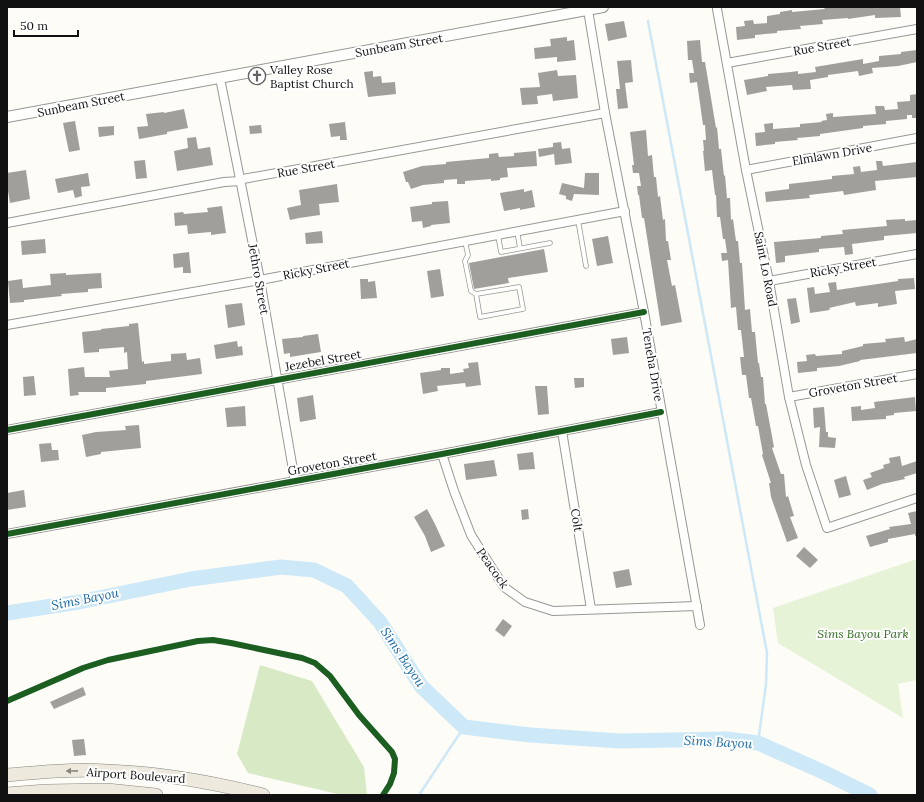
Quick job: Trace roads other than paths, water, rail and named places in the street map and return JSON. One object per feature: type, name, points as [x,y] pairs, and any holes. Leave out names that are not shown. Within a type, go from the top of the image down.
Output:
[{"type":"main road","name":"Airport Boulevard","points":[[7,775],[45,772],[106,771],[175,777],[226,791],[263,795]]},
{"type":"main road","points":[[45,772],[46,791]]},
{"type":"main road","name":"Airport Boulevard","points":[[7,794],[46,791],[107,790],[156,795]]},
{"type":"street","name":"Sunbeam Street","points":[[7,117],[602,7]]},
{"type":"street","name":"Saint Lo Road","points":[[717,8],[746,170],[769,281],[789,397],[806,465],[827,528],[917,498]]},
{"type":"street","name":"Teneha Drive","points":[[588,10],[605,113],[644,312],[700,625]]},
{"type":"street","name":"Rue Street","points":[[727,63],[917,29]]},
{"type":"street","name":"Jethro Street","points":[[220,78],[260,280],[295,481]]},
{"type":"street","name":"Rue Street","points":[[7,223],[605,113]]},
{"type":"street","name":"Elmlawn Drive","points":[[746,170],[917,138]]},
{"type":"street","name":"Ricky Street","points":[[7,325],[260,280],[465,240],[625,211]]},
{"type":"street","name":"Ricky Street","points":[[769,281],[917,254]]},
{"type":"street","name":"Jezebel Street","points":[[7,430],[644,312]]},
{"type":"street","name":"Groveton Street","points":[[789,397],[917,374]]},
{"type":"street","name":"Groveton Street","points":[[7,534],[661,412]]},
{"type":"street","name":"Colt","points":[[562,431],[591,609]]},
{"type":"street","name":"Peacock","points":[[442,454],[471,536],[504,587],[525,602],[553,611],[697,606]]},
{"type":"lane","points":[[578,220],[586,266]]},
{"type":"lane","points":[[517,231],[520,248]]},
{"type":"lane","points":[[498,235],[501,252],[550,243]]},
{"type":"lane","points":[[465,240],[468,255],[465,261],[471,291],[476,294],[519,287],[523,309],[480,317],[476,294]]},
{"type":"waterway","points":[[648,21],[767,653],[766,684],[758,743]]},
{"type":"waterway","name":"Sims Bayou","points":[[7,613],[79,602],[191,579],[281,567],[314,570],[347,586],[380,622],[421,686],[464,727],[530,735],[620,741],[726,739],[758,743],[870,795]]},
{"type":"waterway","points":[[419,795],[464,727]]},
{"type":"place","name":"Valley Rose Baptist Church","points":[[257,76]]},
{"type":"park label","name":"Sims Bayou Park","points":[[863,633]]}]
